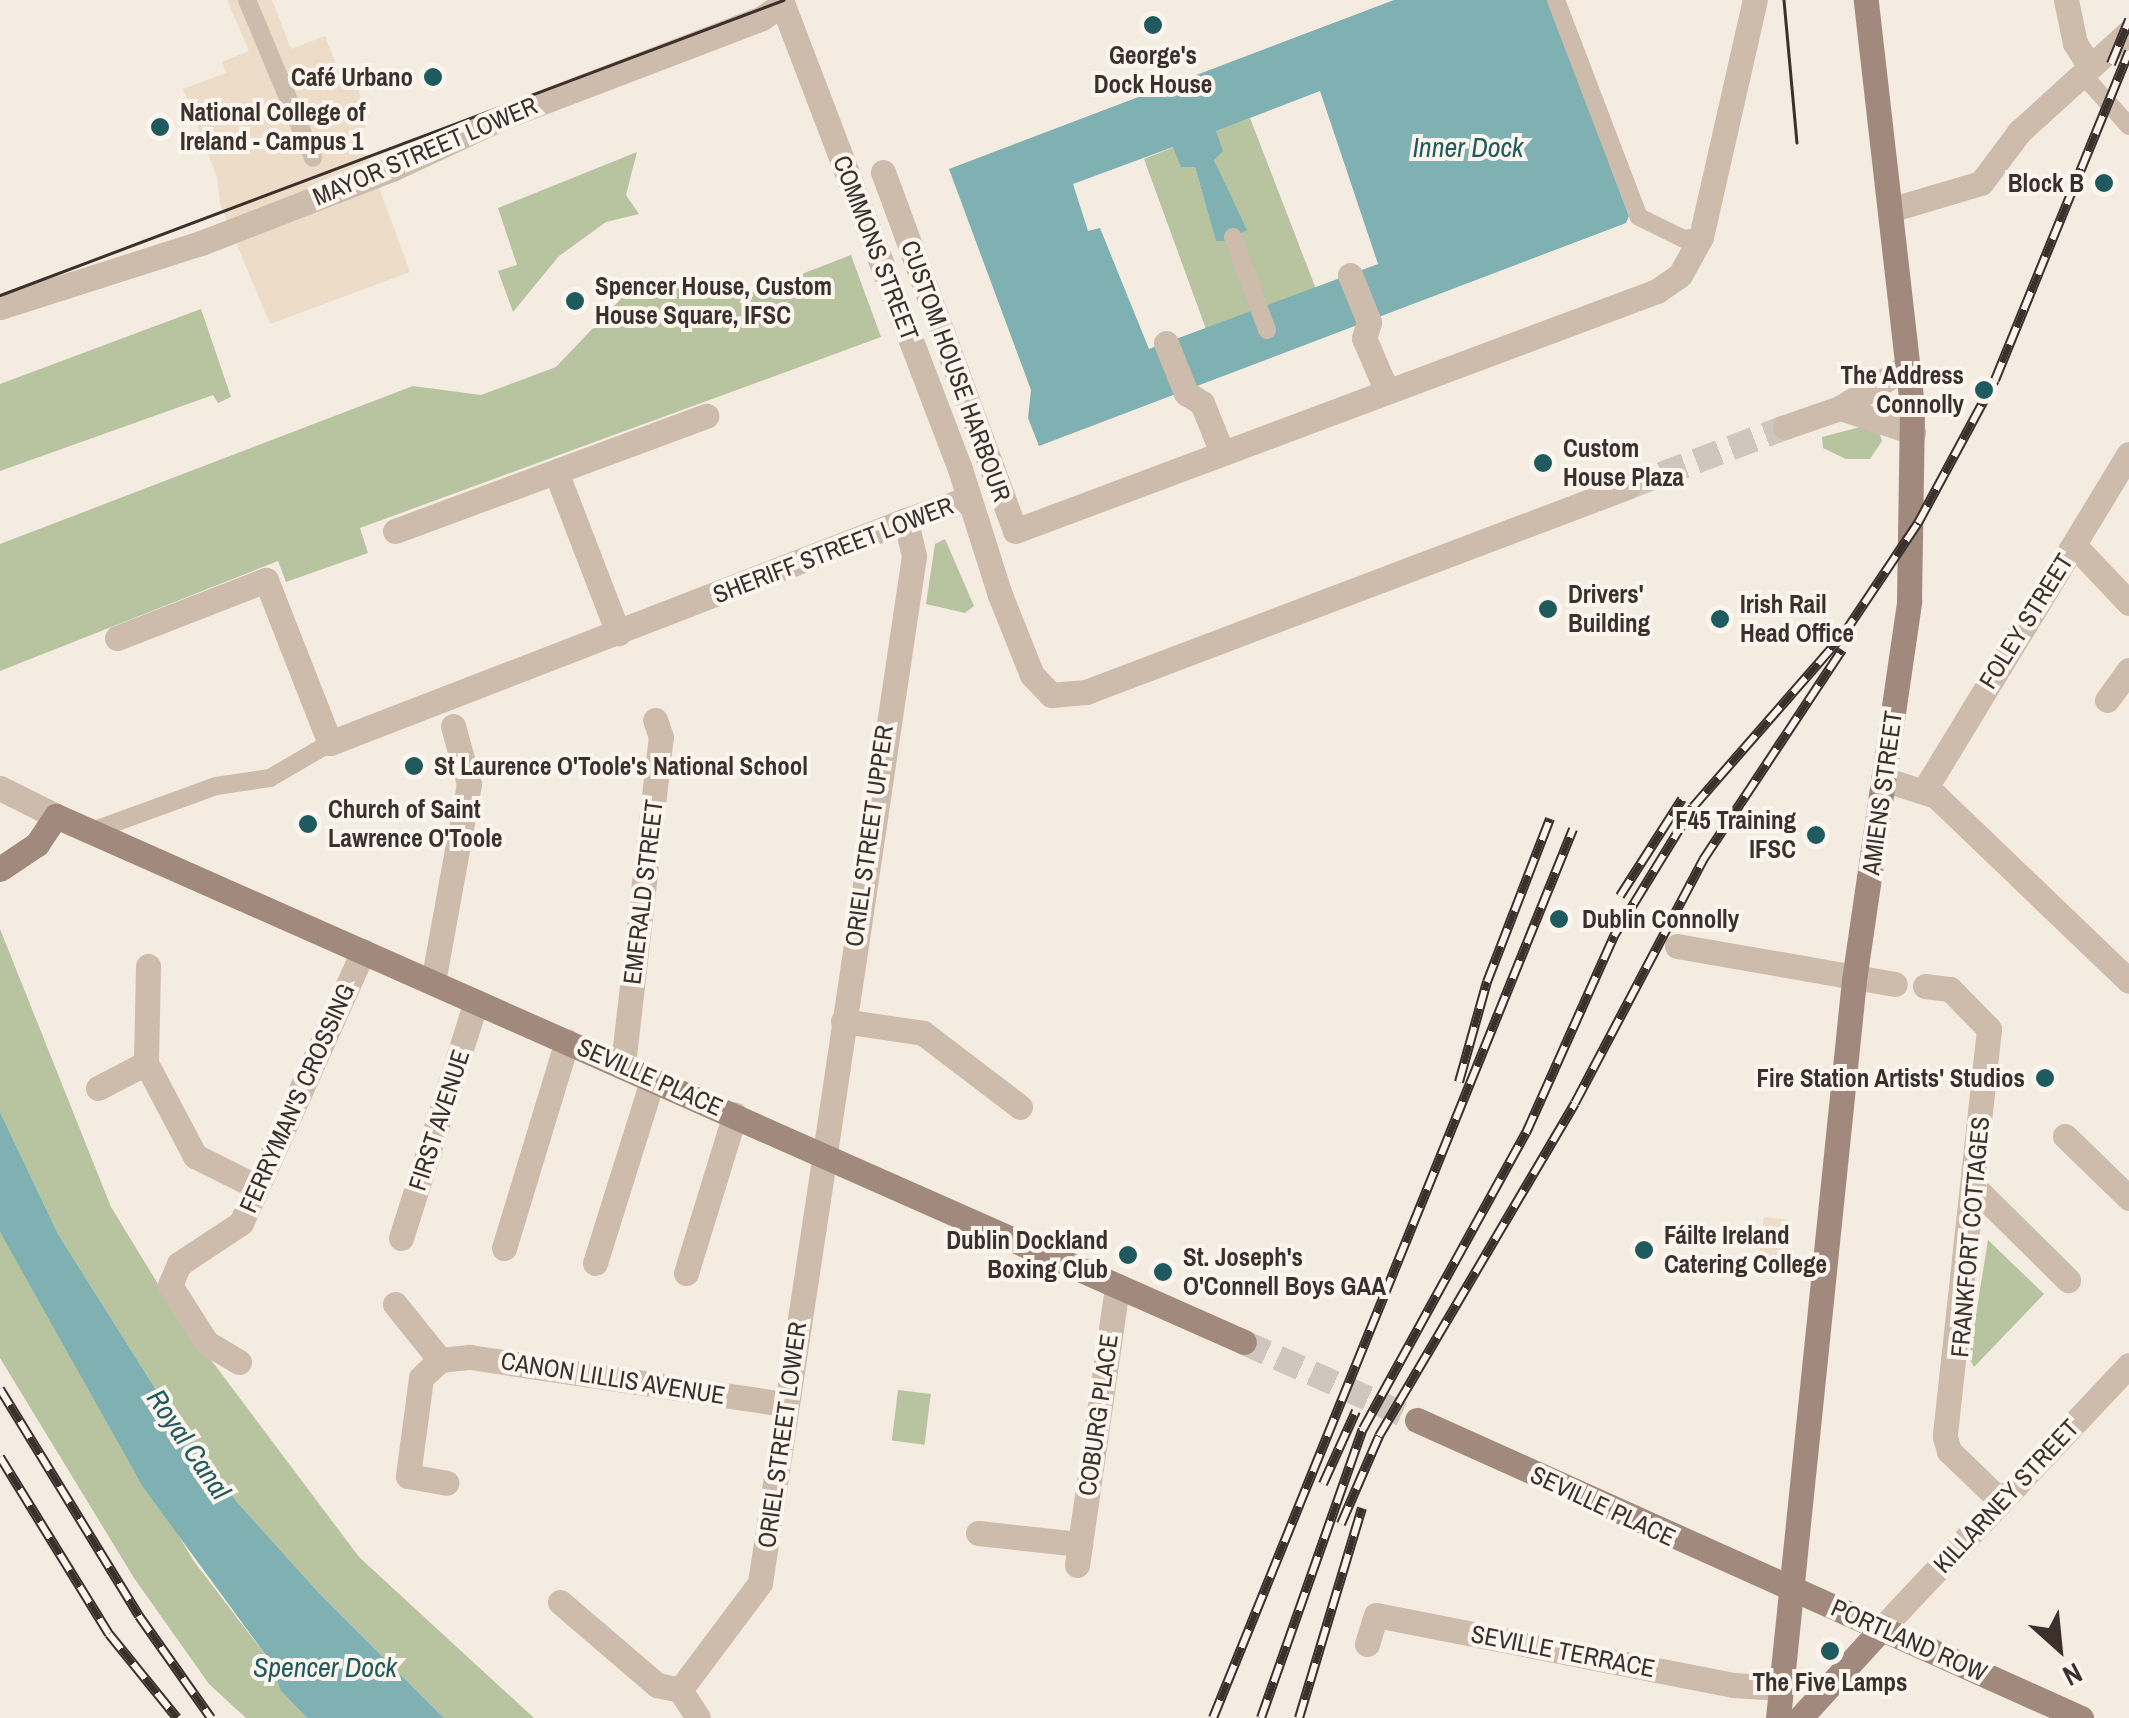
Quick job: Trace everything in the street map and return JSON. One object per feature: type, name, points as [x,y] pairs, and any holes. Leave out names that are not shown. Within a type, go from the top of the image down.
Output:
[{"type":"main road","name":"AMIENS STREET","points":[[1778,1718],[1854,980],[1909,602],[1912,432],[1908,366],[1894,209],[1866,0]]},
{"type":"main road","name":"SEVILLE PLACE","points":[[56,816],[1244,1342]]},
{"type":"main road","points":[[0,868],[36,844],[56,816]]},
{"type":"main road","name":"SEVILLE PLACE","points":[[1417,1420],[1712,1556],[1793,1585]]},
{"type":"main road","name":"PORTLAND ROW","points":[[1793,1585],[2081,1718]]},
{"type":"main road","points":[[1800,1718],[1883,1627]]},
{"type":"street","points":[[247,0],[313,158]]},
{"type":"street","points":[[1556,0],[1639,217],[1684,239],[1701,237]]},
{"type":"street","name":"CUSTOM HOUSE HARBOUR","points":[[884,172],[1015,530],[1221,450],[1657,291],[1680,275],[1701,237],[1755,0]]},
{"type":"street","points":[[2066,0],[2086,71],[2129,126]]},
{"type":"street","name":"MAYOR STREET LOWER","points":[[0,306],[201,244],[392,169],[521,110],[766,16],[784,1]]},
{"type":"street","name":"COMMONS STREET","points":[[784,1],[967,498]]},
{"type":"street","points":[[1894,209],[1981,183],[2020,132],[2129,32]]},
{"type":"street","points":[[1233,238],[1267,330]]},
{"type":"street","points":[[1350,275],[1368,322],[1364,338],[1386,389]]},
{"type":"street","points":[[1166,343],[1186,392],[1202,403],[1221,450]]},
{"type":"street","points":[[1785,426],[1840,408],[1908,366]]},
{"type":"street","points":[[1840,408],[1912,432]]},
{"type":"street","points":[[395,532],[706,416]]},
{"type":"street","name":"FOLEY STREET","points":[[1924,789],[2129,454]]},
{"type":"street","points":[[556,472],[618,632]]},
{"type":"street","name":"SHERIFF STREET LOWER","points":[[92,831],[216,786],[270,778],[330,744],[967,498],[1032,675],[1050,696],[1066,696],[1627,488]]},
{"type":"street","name":"ORIEL STREET UPPER","points":[[825,1154],[914,556],[906,520]]},
{"type":"street","points":[[2074,546],[2129,603]]},
{"type":"street","points":[[117,638],[266,580],[330,744]]},
{"type":"street","points":[[2107,700],[2129,670]]},
{"type":"street","name":"EMERALD STREET","points":[[623,1064],[661,736],[654,720]]},
{"type":"street","points":[[434,982],[469,784],[453,726]]},
{"type":"street","points":[[1883,779],[1924,789],[2129,981]]},
{"type":"street","points":[[0,788],[56,816]]},
{"type":"street","points":[[1677,946],[1854,980],[1895,984]]},
{"type":"street","name":"FERRYMAN'S CROSSING","points":[[239,1362],[206,1342],[170,1285],[180,1264],[241,1224],[362,951]]},
{"type":"street","points":[[148,966],[146,1063],[195,1156],[257,1188]]},
{"type":"street","name":"FRANKFORT COTTAGES","points":[[1925,986],[1950,989],[1989,1029],[1975,1188],[1945,1437],[1948,1451],[2001,1501]]},
{"type":"street","name":"FIRST AVENUE","points":[[401,1238],[476,1002]]},
{"type":"street","points":[[843,1020],[923,1033],[1020,1107]]},
{"type":"street","points":[[504,1248],[568,1041]]},
{"type":"street","points":[[98,1088],[146,1063]]},
{"type":"street","points":[[595,1263],[653,1078]]},
{"type":"street","points":[[686,1273],[735,1114]]},
{"type":"street","points":[[2066,1136],[2129,1198]]},
{"type":"street","name":"ORIEL STREET LOWER","points":[[680,1690],[757,1593],[825,1154]]},
{"type":"street","points":[[1975,1188],[2068,1280]]},
{"type":"street","name":"COBURG PLACE","points":[[978,1533],[1078,1555],[1117,1286]]},
{"type":"street","points":[[395,1304],[440,1360],[422,1378],[408,1476],[446,1483]]},
{"type":"street","name":"CANON LILLIS AVENUE","points":[[440,1360],[470,1357],[785,1404]]},
{"type":"street","name":"KILLARNEY STREET","points":[[1883,1627],[2129,1365]]},
{"type":"street","points":[[560,1602],[657,1685],[680,1690],[698,1718]]},
{"type":"street","name":"SEVILLE TERRACE","points":[[1367,1644],[1376,1615],[1733,1685],[1781,1688]]},
{"type":"green space","points":[[1250,118],[1316,289],[1206,329],[1144,159],[1174,147],[1195,167],[1216,240],[1225,241],[1240,234],[1214,159],[1215,131]]},
{"type":"green space","points":[[637,152],[626,195],[639,214],[606,222],[559,256],[513,312],[498,271],[517,265],[498,208]]},
{"type":"green space","points":[[851,255],[881,337],[360,528],[368,553],[286,582],[278,561],[0,671],[0,544],[413,386],[481,395],[556,367],[633,286],[656,281],[737,290],[768,287]]},
{"type":"green space","points":[[201,309],[231,397],[218,403],[213,395],[0,471],[0,384]]},
{"type":"green space","points":[[1864,426],[1878,428],[1882,441],[1870,459],[1846,459],[1823,448],[1822,437]]},
{"type":"green space","points":[[945,539],[974,606],[965,613],[926,604],[935,544]]},
{"type":"green space","points":[[0,929],[111,1207],[175,1312],[359,1557],[534,1718],[444,1718],[318,1592],[237,1502],[163,1401],[58,1234],[0,1112]]},
{"type":"green space","points":[[0,1232],[193,1560],[273,1665],[280,1690],[307,1718],[246,1718],[209,1684],[134,1578],[0,1358]]},
{"type":"green space","points":[[1988,1240],[2044,1294],[1974,1367],[1969,1358]]},
{"type":"green space","points":[[898,1390],[931,1394],[925,1445],[892,1441]]},
{"type":"shaded area","points":[[227,0],[272,0],[291,49],[325,36],[345,87],[357,82],[366,124],[361,138],[410,272],[270,324],[220,204],[217,177],[183,89],[226,73],[222,62],[249,51]]},
{"type":"shaded area","points":[[1764,1217],[1788,1220],[1777,1266],[1758,1263]]},
{"type":"water","name":"Inner Dock","points":[[1394,0],[1548,0],[1629,216],[1626,223],[1039,446],[1028,418],[1031,390],[949,169]],"holes":[[[1320,91],[1378,264],[1149,349],[1100,228],[1088,231],[1073,184],[1173,147],[1181,167],[1195,167],[1216,241],[1225,241],[1247,230],[1214,160],[1223,151],[1216,131]]]},
{"type":"water","name":"Spencer Dock","points":[[0,1112],[58,1234],[163,1401],[237,1502],[318,1592],[444,1718],[307,1718],[280,1690],[273,1665],[143,1487],[0,1232]]},
{"type":"tunnel","points":[[1627,487],[1785,427]]},
{"type":"tunnel","points":[[1244,1342],[1417,1420]]},
{"type":"tram line","points":[[0,295],[783,0]]},
{"type":"tram line","points":[[1784,0],[1797,142]]},
{"type":"railway","points":[[2111,64],[2129,20]]},
{"type":"railway","points":[[1261,1718],[1363,1429],[1526,1133],[1614,936],[1693,807],[1843,635],[1918,523],[1995,380],[2129,51]]},
{"type":"railway","points":[[1341,1524],[1379,1436],[1575,1103],[1703,860],[1842,650]]},
{"type":"railway","points":[[1620,896],[1682,799]]},
{"type":"railway","points":[[1459,1082],[1487,982],[1550,819]]},
{"type":"railway","points":[[1213,1718],[1573,829]]},
{"type":"railway","points":[[0,1389],[139,1616],[211,1718]]},
{"type":"railway","points":[[1323,1484],[1356,1411]]},
{"type":"railway","points":[[0,1457],[109,1634],[177,1718]]},
{"type":"railway","points":[[1299,1718],[1362,1508]]},
{"type":"place","name":"George's Dock House","points":[[1153,25]]},
{"type":"place","name":"Café Urbano","points":[[433,77]]},
{"type":"place","name":"National College of Ireland - Campus 1","points":[[160,127]]},
{"type":"place","name":"Block B","points":[[2104,183]]},
{"type":"place","name":"Spencer House, Custom House Square, IFSC","points":[[575,301]]},
{"type":"place","name":"The Address Connolly","points":[[1984,390]]},
{"type":"place","name":"Custom House Plaza","points":[[1543,463]]},
{"type":"place","name":"Drivers' Building","points":[[1548,609]]},
{"type":"place","name":"Irish Rail Head Office","points":[[1720,619]]},
{"type":"place","name":"St Laurence O'Toole's National School","points":[[414,766]]},
{"type":"place","name":"Church of Saint Lawrence O'Toole","points":[[308,824]]},
{"type":"place","name":"F45 Training IFSC","points":[[1816,835]]},
{"type":"place","name":"Dublin Connolly","points":[[1559,919]]},
{"type":"place","name":"Fire Station Artists' Studios","points":[[2045,1078]]},
{"type":"place","name":"Fáilte Ireland Catering College","points":[[1644,1250]]},
{"type":"place","name":"Dublin Dockland Boxing Club","points":[[1128,1255]]},
{"type":"place","name":"St. Joseph's O'Connell Boys GAA","points":[[1163,1272]]},
{"type":"place","name":"The Five Lamps","points":[[1830,1651]]},
{"type":"water label","name":"Royal Canal","points":[[189,1444]]}]
